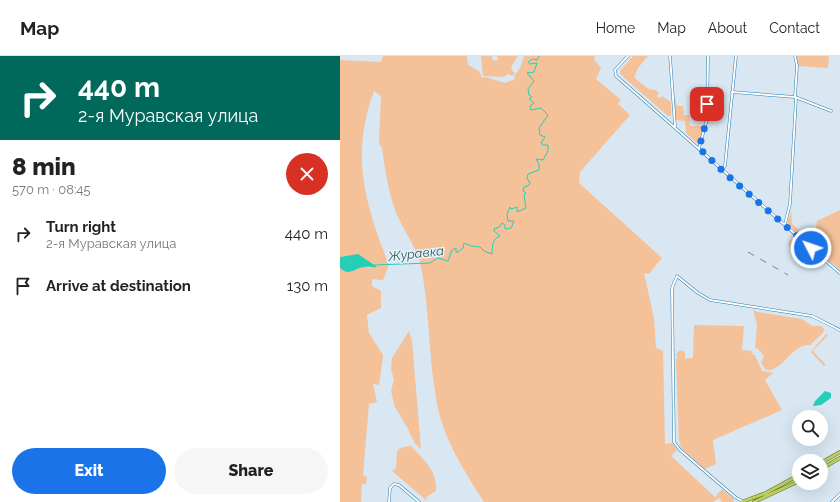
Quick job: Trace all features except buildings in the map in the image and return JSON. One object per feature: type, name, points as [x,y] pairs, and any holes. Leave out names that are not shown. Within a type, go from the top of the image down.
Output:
[{"type":"main road","points":[[828,459],[840,452]]},
{"type":"main road","points":[[828,465],[840,458]]},
{"type":"main road","points":[[751,502],[792,479]]},
{"type":"main road","points":[[754,502],[792,484]]},
{"type":"main road","points":[[764,502],[771,495]]},
{"type":"main road","points":[[743,502],[756,498]]},
{"type":"street","points":[[628,56],[615,73],[699,148],[722,171],[840,273]]},
{"type":"street","points":[[670,56],[675,127]]},
{"type":"street","points":[[699,148],[707,119],[708,56]]},
{"type":"street","points":[[722,171],[725,166],[736,56]]},
{"type":"street","points":[[785,224],[790,204],[797,66],[795,56]]},
{"type":"street","points":[[732,92],[795,98],[831,111]]},
{"type":"street","points":[[743,502],[735,497],[680,450],[674,442],[672,288],[674,279],[677,276],[698,294],[710,300],[812,316],[840,330]]},
{"type":"street","points":[[389,502],[390,488],[394,484],[399,485],[419,502]]},
{"type":"street","points":[[832,502],[840,494]]},
{"type":"shaded area","points":[[383,56],[467,56],[468,65],[479,71],[482,78],[486,77],[505,83],[515,79],[514,76],[520,68],[524,56],[595,56],[594,59],[601,68],[596,79],[621,100],[618,104],[630,115],[580,172],[579,183],[662,258],[649,274],[644,273],[654,318],[656,348],[663,351],[665,444],[672,443],[677,450],[671,456],[715,497],[722,489],[734,499],[734,502],[722,502],[719,498],[713,502],[484,502],[454,452],[439,412],[433,381],[426,296],[420,262],[395,210],[390,195],[382,148],[379,143],[381,96],[374,91],[367,115],[363,137],[362,159],[367,200],[380,243],[389,265],[383,280],[372,279],[372,286],[381,291],[381,308],[367,315],[369,333],[383,355],[379,385],[373,384],[377,402],[369,404],[363,475],[367,477],[366,484],[362,484],[361,502],[340,502],[340,268],[346,272],[349,272],[364,267],[373,268],[354,255],[340,257],[340,60],[381,62]]},
{"type":"shaded area","points":[[481,56],[492,56],[493,61],[498,60],[497,56],[518,56],[511,67],[513,72],[515,72],[513,76],[507,74],[504,77],[483,76]]},
{"type":"shaded area","points":[[633,56],[648,56],[638,68],[634,77],[647,88],[655,90],[659,93],[657,96],[660,98],[662,96],[671,102],[671,116],[668,116],[620,74],[620,71]]},
{"type":"shaded area","points":[[796,56],[829,56],[828,68],[798,66]]},
{"type":"shaded area","points":[[673,99],[675,99],[677,106],[683,106],[684,115],[689,115],[690,126],[704,126],[699,145],[686,133],[685,121],[675,120]]},
{"type":"shaded area","points":[[840,210],[840,270],[787,224],[791,211],[792,224],[809,239],[816,228],[817,221]]},
{"type":"shaded area","points":[[793,239],[798,244],[793,249],[788,244]]},
{"type":"shaded area","points":[[358,254],[377,267],[364,267],[349,272],[343,271],[340,268],[340,257]]},
{"type":"shaded area","points":[[753,310],[802,319],[812,326],[821,326],[824,329],[823,333],[810,345],[798,348],[778,367],[766,370],[761,363],[764,356],[758,349],[755,348],[757,325]]},
{"type":"shaded area","points":[[694,325],[744,326],[742,350],[752,351],[753,353],[751,354],[755,355],[762,371],[773,373],[765,380],[782,410],[713,440],[716,464],[705,469],[681,448],[679,440],[676,359],[693,358]]},
{"type":"shaded area","points":[[409,331],[412,341],[421,449],[415,444],[395,407],[391,391],[394,379],[391,370],[392,358]]},
{"type":"shaded area","points":[[826,334],[828,335],[813,351],[826,365],[824,366],[811,352]]},
{"type":"shaded area","points":[[681,350],[686,355],[681,360],[676,355]]},
{"type":"shaded area","points":[[825,391],[831,393],[831,398],[821,405],[813,406],[815,401]]},
{"type":"shaded area","points":[[411,446],[429,466],[434,477],[436,491],[426,497],[427,501],[392,471],[396,468],[397,451],[403,447]]},
{"type":"waterway","name":"Журавка","points":[[374,265],[430,263],[438,258],[448,261],[452,250],[456,248],[456,252],[458,252],[463,248],[464,243],[471,246],[480,247],[484,251],[492,254],[494,241],[500,236],[494,231],[494,229],[499,227],[502,223],[505,225],[505,229],[511,228],[514,221],[508,221],[507,214],[510,207],[511,209],[517,207],[517,212],[526,208],[524,195],[526,193],[523,191],[524,187],[528,186],[530,183],[527,178],[528,174],[539,170],[539,164],[536,159],[543,160],[548,151],[548,145],[543,145],[541,143],[545,137],[540,135],[539,128],[548,115],[541,108],[531,110],[530,106],[534,103],[529,99],[532,97],[529,95],[528,89],[534,81],[527,73],[534,72],[537,63],[530,64],[528,62],[533,59],[537,60],[539,56]]},
{"type":"railway","points":[[748,252],[788,275]]},
{"type":"route","points":[[707,104],[707,119],[699,148],[728,176],[811,248]]}]
